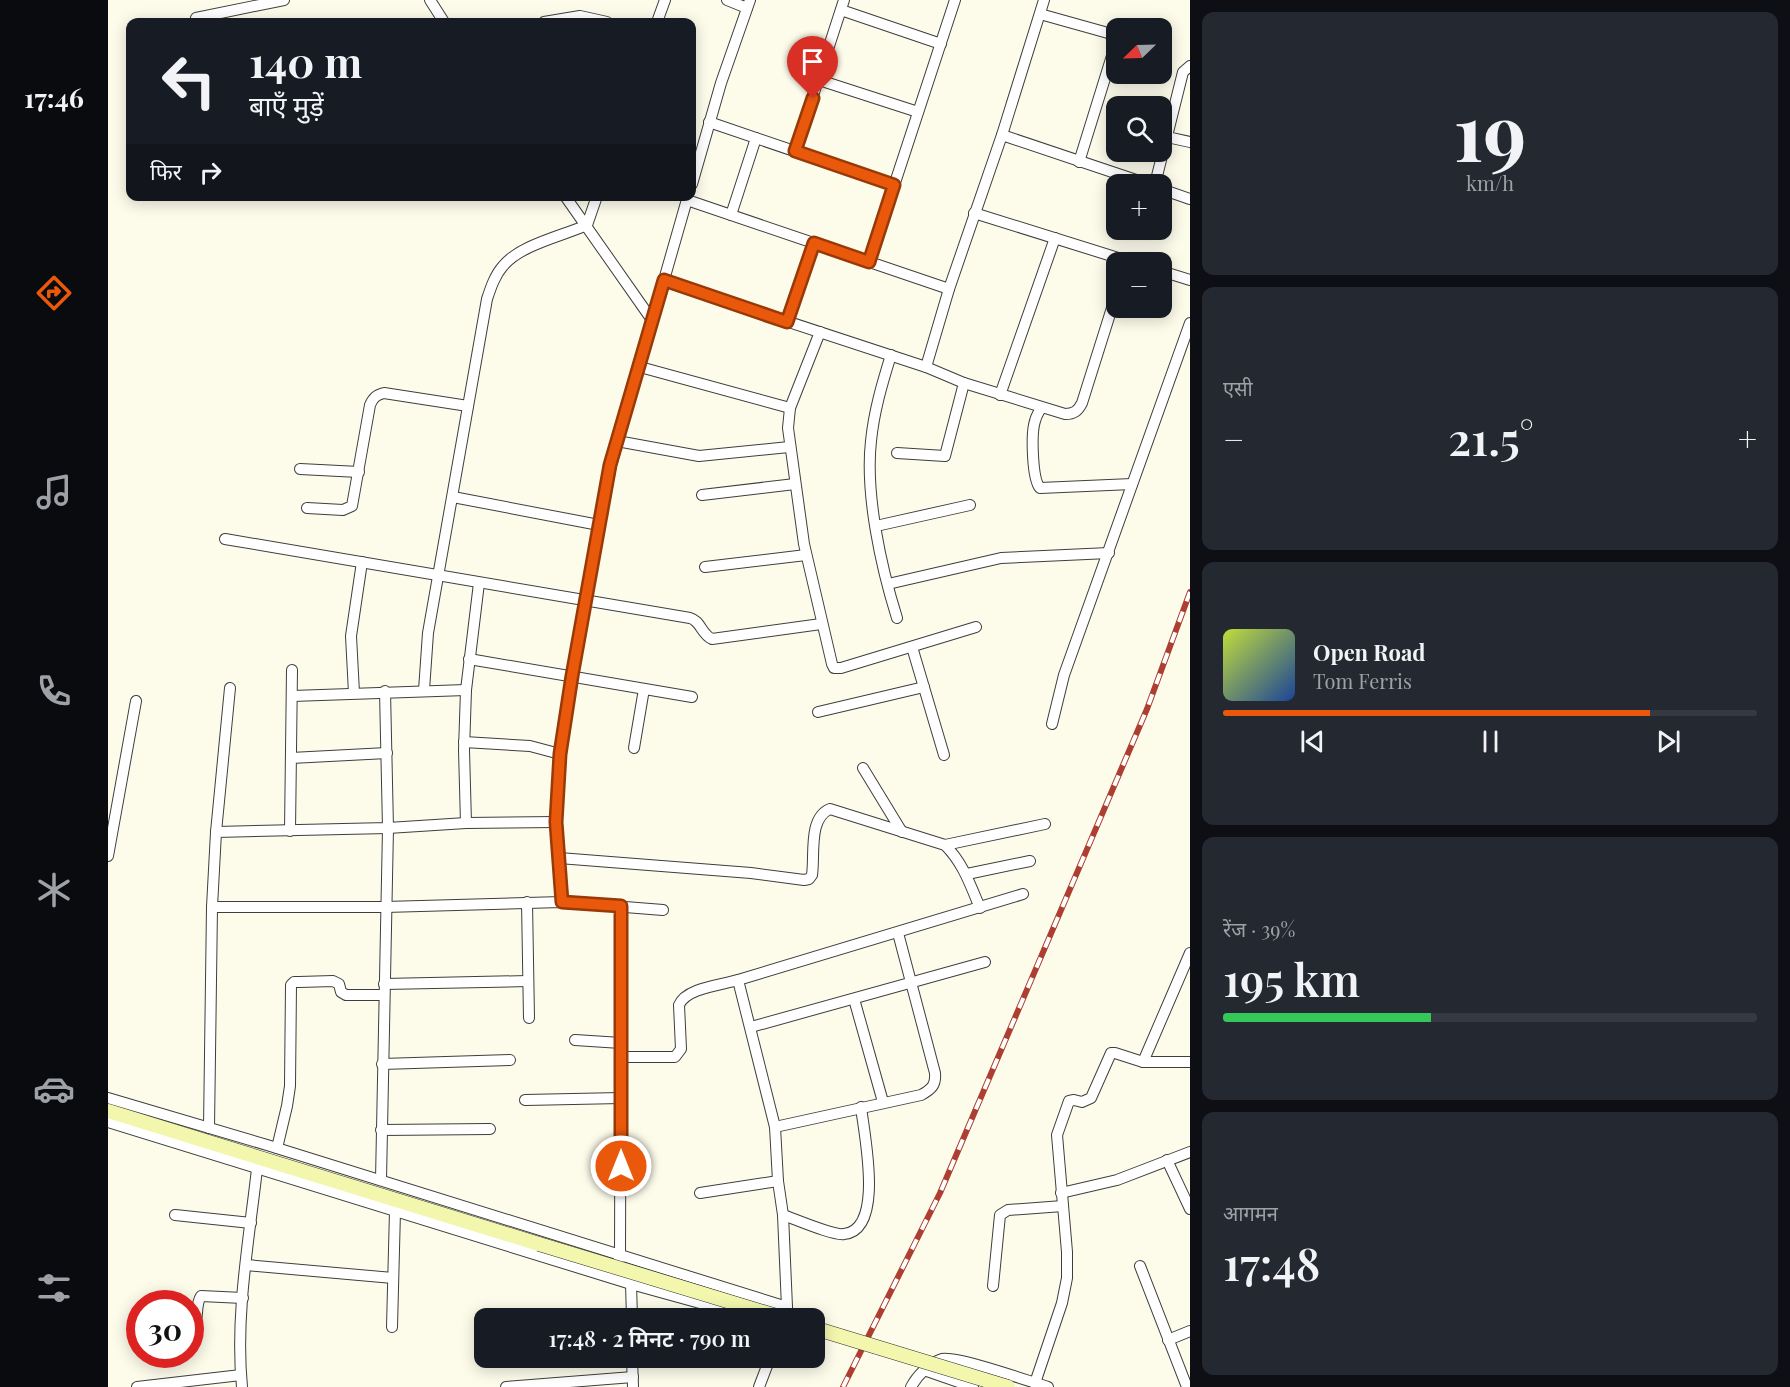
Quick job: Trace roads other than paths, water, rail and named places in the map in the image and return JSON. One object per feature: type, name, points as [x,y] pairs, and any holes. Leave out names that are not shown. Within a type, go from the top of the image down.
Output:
[{"type":"main road","points":[[108,1111],[539,1244],[761,1308]]},
{"type":"main road","points":[[825,1331],[1008,1387]]},
{"type":"street","points":[[196,18],[229,5],[284,0]]},
{"type":"street","points":[[430,0],[441,18]]},
{"type":"street","points":[[658,18],[664,0]]},
{"type":"street","points":[[696,170],[721,83],[748,4],[727,0]]},
{"type":"street","points":[[869,262],[955,0]]},
{"type":"street","points":[[926,367],[949,289],[1002,135],[1044,0]]},
{"type":"street","points":[[795,151],[843,5],[941,44]]},
{"type":"street","points":[[1040,14],[1107,33],[1115,38],[1115,46],[1079,162]]},
{"type":"street","points":[[1172,117],[1183,72],[1190,66]]},
{"type":"street","points":[[819,80],[918,112]]},
{"type":"street","points":[[710,122],[894,185]]},
{"type":"street","points":[[1002,135],[1117,174]]},
{"type":"street","points":[[731,215],[756,138]]},
{"type":"street","points":[[1172,138],[1190,142]]},
{"type":"street","points":[[1172,193],[1190,199]]},
{"type":"street","points":[[569,201],[652,320]]},
{"type":"street","points":[[424,690],[428,633],[487,299],[498,272],[504,265],[517,254],[587,225],[595,201]]},
{"type":"street","points":[[562,902],[556,822],[560,754],[572,676],[610,465],[687,201]]},
{"type":"street","points":[[696,201],[949,289]]},
{"type":"street","points":[[974,213],[1106,255]]},
{"type":"street","points":[[1000,395],[1055,238]]},
{"type":"street","points":[[787,322],[814,243]]},
{"type":"street","points":[[1172,274],[1190,280]]},
{"type":"street","points":[[664,280],[926,367],[964,383],[1065,414],[1072,414],[1078,409],[1108,318]]},
{"type":"street","points":[[1052,723],[1065,675],[1190,323]]},
{"type":"street","points":[[820,332],[790,408],[788,428],[806,555],[832,664],[837,669],[976,627]]},
{"type":"street","points":[[891,355],[876,405],[870,443],[876,526],[897,618]]},
{"type":"street","points":[[640,367],[790,408]]},
{"type":"street","points":[[897,453],[945,456],[964,383]]},
{"type":"street","points":[[308,508],[343,510],[352,506],[370,405],[378,394],[468,406]]},
{"type":"street","points":[[1041,408],[1033,430],[1035,480],[1040,488],[1132,484]]},
{"type":"street","points":[[617,441],[699,456],[789,447]]},
{"type":"street","points":[[300,469],[359,472]]},
{"type":"street","points":[[702,495],[795,484]]},
{"type":"street","points":[[453,497],[599,525]]},
{"type":"street","points":[[876,526],[970,505]]},
{"type":"street","points":[[225,539],[695,619],[704,633],[712,639],[821,624]]},
{"type":"street","points":[[888,584],[1001,558],[1109,553]]},
{"type":"street","points":[[705,567],[806,555]]},
{"type":"street","points":[[354,693],[351,636],[362,562]]},
{"type":"street","points":[[466,824],[464,742],[466,690],[479,583]]},
{"type":"street","points":[[912,646],[944,755]]},
{"type":"street","points":[[469,659],[692,697]]},
{"type":"street","points":[[290,831],[292,670]]},
{"type":"street","points":[[818,712],[924,687]]},
{"type":"street","points":[[209,1128],[212,907],[216,832],[230,688]]},
{"type":"street","points":[[634,748],[644,689]]},
{"type":"street","points":[[292,696],[466,690]]},
{"type":"street","points":[[381,1180],[388,828],[385,691]]},
{"type":"street","points":[[108,856],[136,701]]},
{"type":"street","points":[[464,742],[522,745],[560,754]]},
{"type":"street","points":[[291,759],[387,753]]},
{"type":"street","points":[[863,768],[902,832]]},
{"type":"street","points":[[559,858],[731,871],[804,880],[809,879],[812,875],[815,831],[819,818],[824,812],[830,810],[945,845],[1045,824]]},
{"type":"street","points":[[216,832],[556,822]]},
{"type":"street","points":[[945,845],[957,858],[966,874],[980,908]]},
{"type":"street","points":[[966,874],[1030,861]]},
{"type":"street","points":[[621,1057],[678,1055],[681,1049],[679,1005],[682,999],[692,992],[898,933],[1023,894]]},
{"type":"street","points":[[527,902],[529,1018]]},
{"type":"street","points":[[212,907],[385,907],[562,902],[663,910]]},
{"type":"street","points":[[612,1277],[620,1256],[621,906]]},
{"type":"street","points":[[775,1127],[921,1095],[931,1089],[936,1082],[898,933]]},
{"type":"street","points":[[1143,1062],[1190,953]]},
{"type":"street","points":[[751,1027],[985,962]]},
{"type":"street","points":[[738,980],[775,1127],[778,1181],[783,1215],[785,1308]]},
{"type":"street","points":[[277,1148],[290,1086],[291,985],[294,982],[333,981],[339,984],[341,992],[346,995],[384,990],[528,981]]},
{"type":"street","points":[[1178,982],[1190,987]]},
{"type":"street","points":[[854,999],[883,1102]]},
{"type":"street","points":[[575,1041],[621,1043]]},
{"type":"street","points":[[1035,1383],[1062,1303],[1067,1278],[1057,1135],[1066,1106],[1069,1101],[1082,1102],[1091,1098],[1111,1053],[1143,1062],[1190,1062]]},
{"type":"street","points":[[382,1064],[510,1060]]},
{"type":"street","points":[[108,1098],[381,1180],[620,1256],[765,1308]]},
{"type":"street","points":[[525,1100],[621,1098]]},
{"type":"street","points":[[783,1215],[843,1235],[853,1232],[860,1225],[866,1215],[870,1199],[861,1107]]},
{"type":"street","points":[[108,1122],[631,1284],[718,1308]]},
{"type":"street","points":[[381,1130],[490,1129]]},
{"type":"street","points":[[1061,1193],[1103,1184],[1190,1152]]},
{"type":"street","points":[[1167,1161],[1190,1209]]},
{"type":"street","points":[[242,1387],[243,1298],[257,1168]]},
{"type":"street","points":[[700,1193],[778,1181]]},
{"type":"street","points":[[993,1286],[1000,1215],[1008,1210],[1063,1206]]},
{"type":"street","points":[[392,1327],[395,1211]]},
{"type":"street","points":[[175,1215],[251,1223]]},
{"type":"street","points":[[246,1265],[393,1278]]},
{"type":"street","points":[[1140,1266],[1187,1387]]},
{"type":"street","points":[[631,1284],[632,1308]]},
{"type":"street","points":[[204,1296],[243,1298]]},
{"type":"street","points":[[1168,1340],[1190,1331]]},
{"type":"street","points":[[910,1387],[924,1371],[944,1359],[963,1361],[1048,1387]]},
{"type":"street","points":[[759,1387],[766,1368]]},
{"type":"street","points":[[924,1371],[973,1387]]},
{"type":"street","points":[[137,1387],[241,1375]]},
{"type":"street","points":[[506,1387],[633,1382]]},
{"type":"railway","points":[[843,1387],[940,1193],[1147,709],[1190,592]]}]
